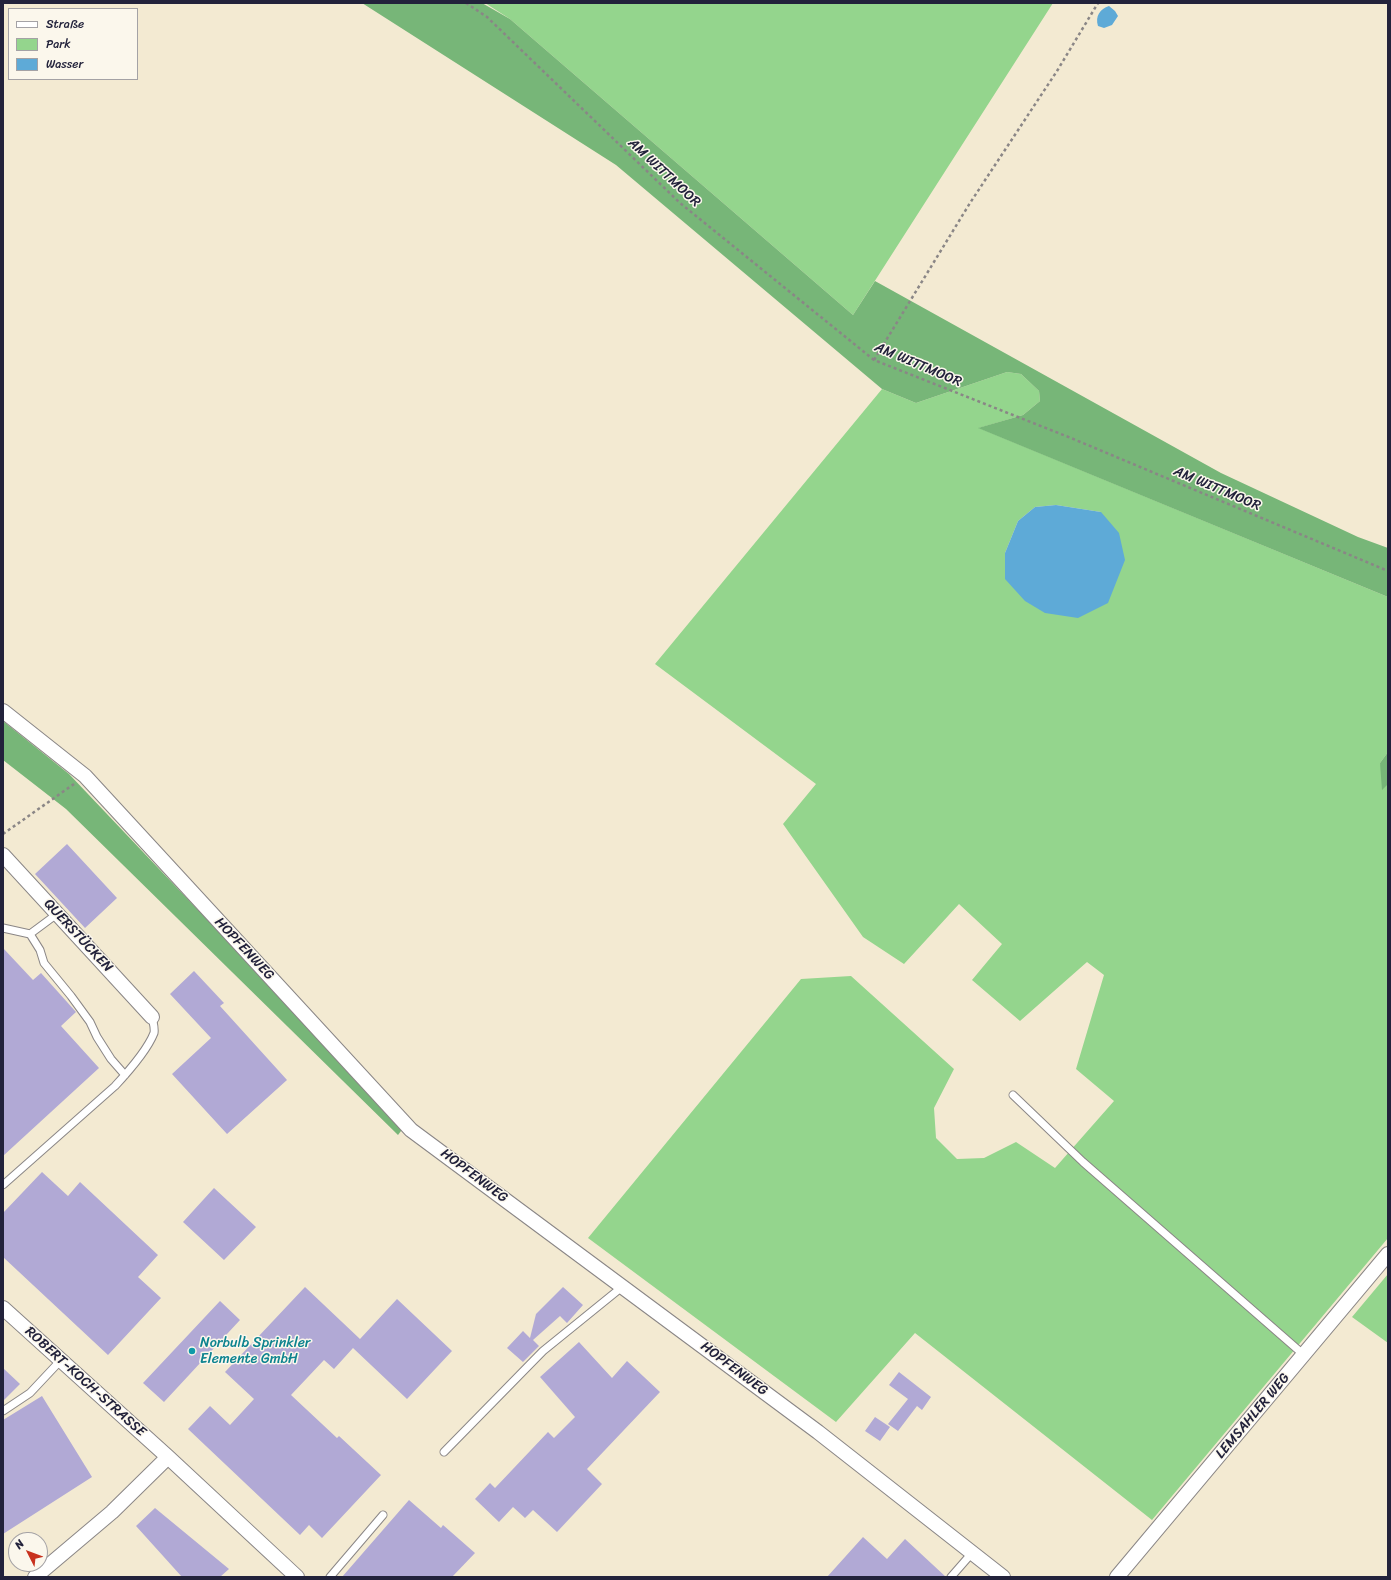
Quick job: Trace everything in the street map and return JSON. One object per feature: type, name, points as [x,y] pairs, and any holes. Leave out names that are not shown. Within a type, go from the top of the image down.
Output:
[{"type":"street","name":"HOPFENWEG","points":[[3,711],[85,776],[411,1130],[818,1432],[1003,1577]]},
{"type":"street","name":"QUERSTÜCKEN","points":[[3,855],[152,1017]]},
{"type":"street","name":"LEMSAHLER WEG","points":[[1117,1577],[1388,1254]]},
{"type":"street","name":"ROBERT-KOCH-STRASSE","points":[[3,1308],[168,1457],[297,1577]]},
{"type":"street","points":[[35,1577],[112,1512],[168,1457]]},
{"type":"lane","points":[[30,934],[57,914]]},
{"type":"lane","points":[[3,928],[30,934],[40,950],[44,963],[90,1022],[111,1059],[125,1075]]},
{"type":"lane","points":[[3,1185],[125,1075],[145,1048],[155,1031],[152,1017]]},
{"type":"lane","points":[[1013,1095],[1083,1162],[1304,1355]]},
{"type":"lane","points":[[444,1452],[543,1350],[622,1286]]},
{"type":"lane","points":[[3,1411],[30,1393],[61,1360]]},
{"type":"lane","points":[[330,1577],[383,1515]]},
{"type":"lane","points":[[951,1577],[972,1553]]},
{"type":"path","name":"AM WITTMOOR","points":[[466,3],[487,17],[680,203],[874,360],[1071,438],[1388,571]]},
{"type":"path","points":[[874,360],[970,203],[1057,71],[1098,3]]},
{"type":"path","points":[[3,834],[85,776]]},
{"type":"green space","points":[[362,3],[482,3],[510,19],[853,315],[875,281],[1221,473],[1358,537],[1388,548],[1388,597],[978,428],[1023,415],[1040,401],[1039,391],[1021,374],[1007,372],[916,403],[882,389],[616,165]]},
{"type":"green space","points":[[485,3],[1053,3],[853,315],[510,19]]},
{"type":"green space","points":[[1007,372],[1021,374],[1039,391],[1040,401],[1023,415],[979,428],[1388,597],[1388,752],[1380,763],[1388,784],[1388,1238],[1152,1520],[915,1333],[836,1422],[588,1238],[801,979],[851,976],[954,1069],[934,1108],[936,1138],[957,1159],[984,1158],[1016,1142],[1055,1168],[1114,1101],[1076,1069],[1104,975],[1087,962],[1020,1021],[972,980],[1002,944],[959,904],[904,964],[863,937],[783,824],[816,784],[655,664],[882,389],[916,403]],"holes":[[[1056,505],[1101,512],[1005,553],[1018,521],[1035,507]]]},
{"type":"green space","points":[[3,721],[69,774],[404,1127],[398,1135],[66,809],[3,760]]},
{"type":"green space","points":[[1388,752],[1388,784],[1382,790],[1380,763]]},
{"type":"green space","points":[[1388,1274],[1388,1343],[1352,1317]]},
{"type":"water","points":[[1109,6],[1118,16],[1112,25],[1104,28],[1098,26],[1097,19],[1099,13]]},
{"type":"water","points":[[1056,505],[1101,512],[1119,533],[1125,560],[1108,603],[1078,618],[1045,613],[1025,601],[1005,579],[1005,553],[1018,521],[1035,507]]},
{"type":"building","points":[[67,844],[117,898],[85,928],[35,874]]},
{"type":"building","points":[[3,948],[33,980],[41,973],[76,1012],[61,1026],[99,1068],[3,1156]]},
{"type":"building","points":[[194,971],[224,1003],[220,1006],[287,1080],[227,1134],[172,1074],[211,1038],[170,994]]},
{"type":"building","points":[[42,1172],[68,1196],[80,1182],[158,1255],[138,1277],[161,1298],[108,1355],[3,1257],[3,1213]]},
{"type":"building","points":[[214,1188],[256,1227],[224,1260],[183,1222]]},
{"type":"building","points":[[305,1287],[360,1339],[397,1299],[452,1351],[407,1399],[353,1348],[334,1369],[324,1360],[291,1395],[337,1438],[339,1436],[381,1475],[322,1538],[309,1525],[300,1535],[188,1429],[210,1406],[230,1425],[254,1399],[225,1372]]},
{"type":"building","points":[[563,1287],[583,1305],[567,1323],[560,1316],[533,1340],[539,1346],[523,1362],[507,1348],[523,1331],[530,1338],[536,1314]]},
{"type":"building","name":"Norbulb Sprinkler Elemente GmbH","points":[[220,1301],[240,1320],[164,1402],[143,1383]]},
{"type":"building","points":[[579,1342],[612,1378],[627,1361],[660,1392],[587,1469],[602,1484],[557,1532],[533,1510],[525,1518],[513,1507],[499,1522],[475,1499],[490,1483],[495,1488],[548,1432],[554,1438],[575,1417],[540,1377]]},
{"type":"building","points":[[3,1368],[20,1384],[3,1401]]},
{"type":"building","points":[[899,1372],[931,1397],[922,1410],[917,1406],[898,1431],[888,1424],[908,1399],[889,1385]]},
{"type":"building","points":[[42,1396],[92,1477],[3,1534],[3,1420]]},
{"type":"building","points":[[875,1417],[890,1427],[880,1441],[865,1431]]},
{"type":"building","points":[[409,1500],[441,1528],[443,1525],[475,1553],[452,1577],[342,1577]]},
{"type":"building","points":[[155,1508],[229,1569],[220,1577],[182,1577],[136,1526]]},
{"type":"building","points":[[863,1537],[887,1559],[905,1539],[946,1577],[827,1577]]},
{"type":"place","name":"Norbulb Sprinkler Elemente GmbH","points":[[192,1351]]}]
